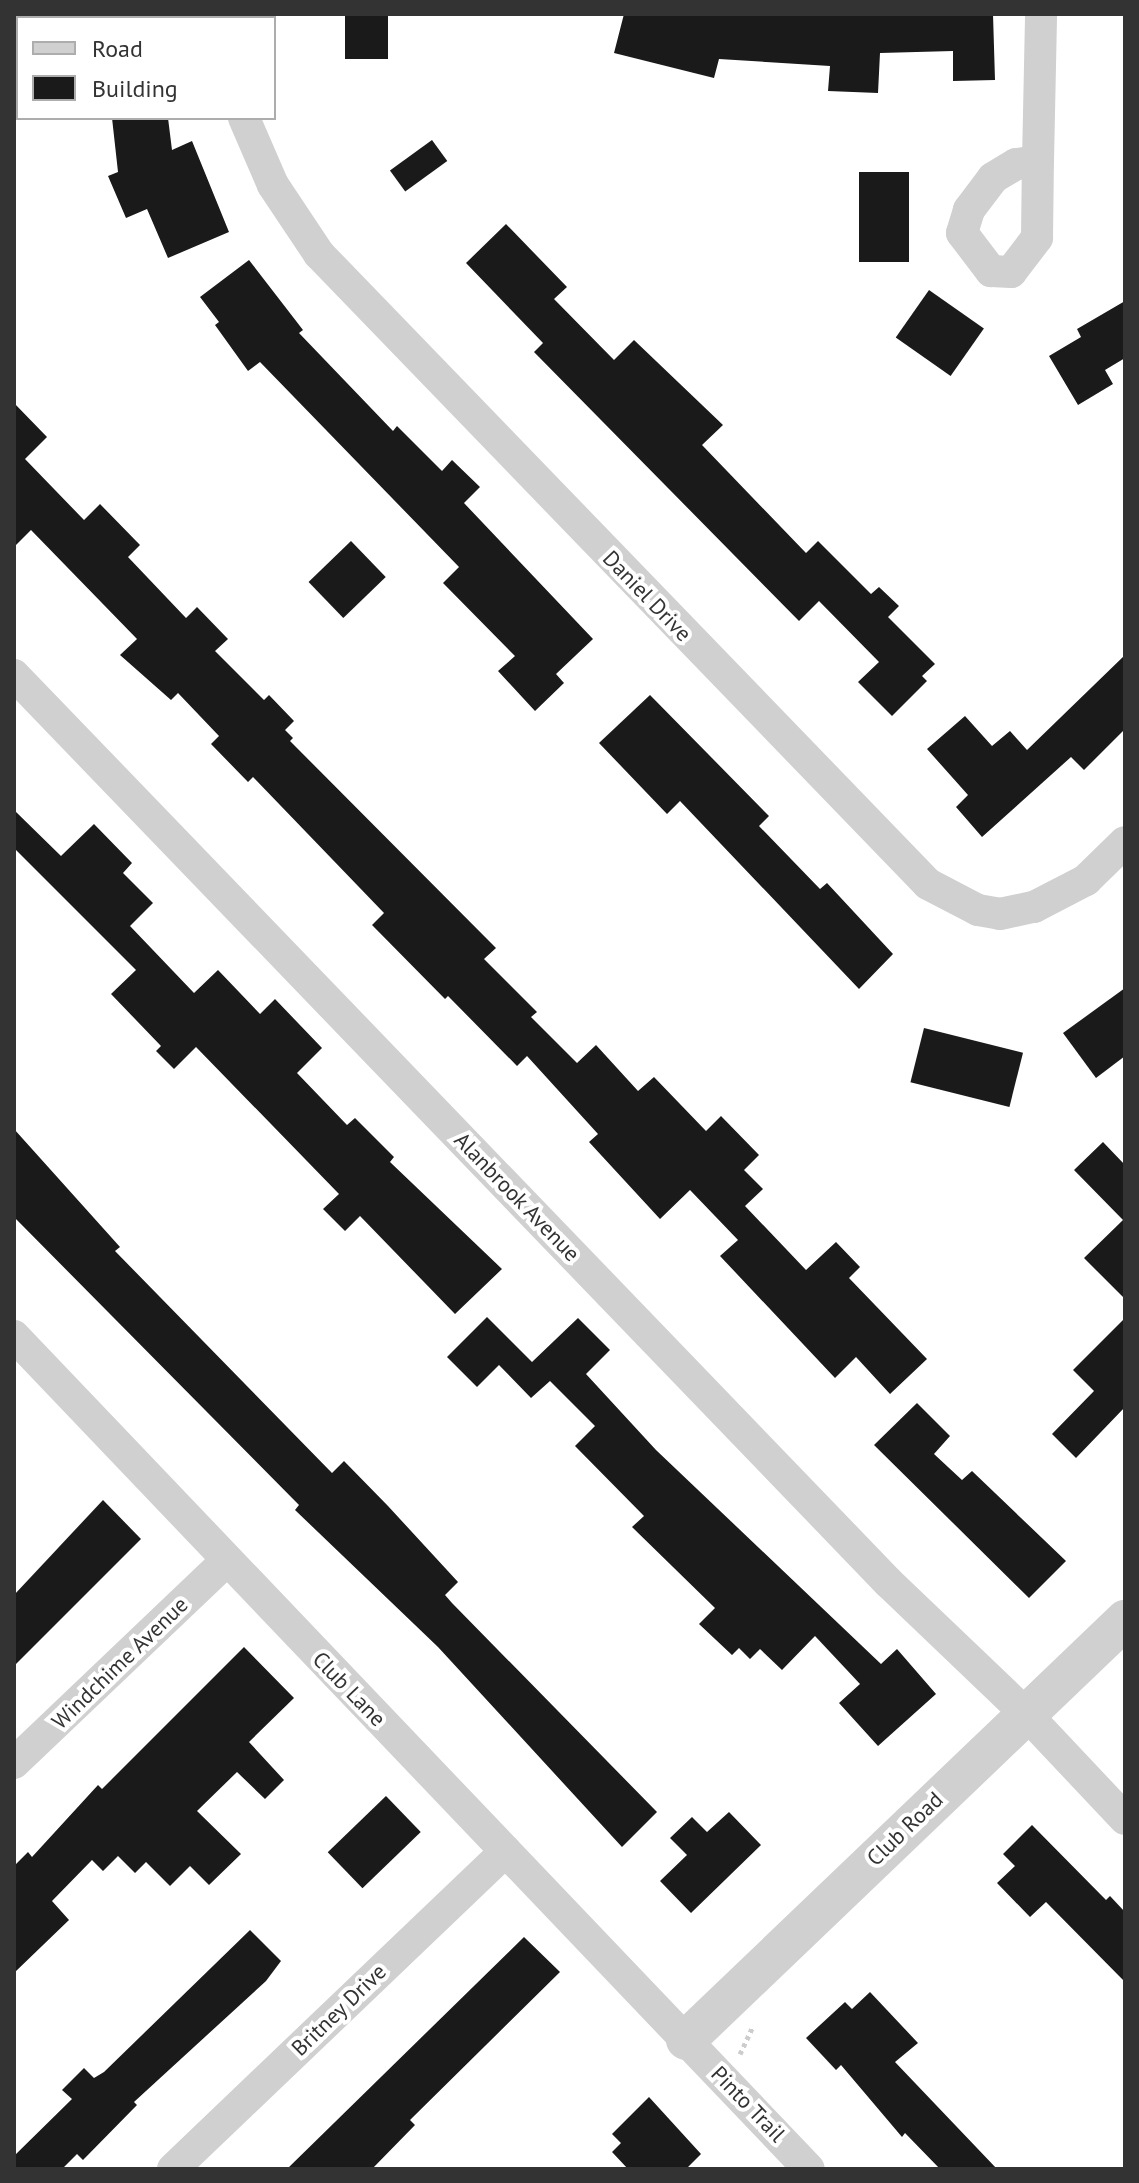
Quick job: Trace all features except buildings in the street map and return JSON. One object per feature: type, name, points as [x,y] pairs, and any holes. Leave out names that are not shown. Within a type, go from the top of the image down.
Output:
[{"type":"street","points":[[1038,161],[1041,14]]},
{"type":"street","name":"Daniel Drive","points":[[245,120],[273,185],[319,254],[928,884],[978,910],[1000,914],[1034,907],[1086,880],[1125,842]]},
{"type":"street","name":"Alanbrook Avenue","points":[[14,675],[877,1570],[1026,1714],[1125,1819]]},
{"type":"street","name":"Club Lane","points":[[14,1336],[225,1562],[686,2040]]},
{"type":"street","name":"Windchime Avenue","points":[[14,1763],[225,1562]]},
{"type":"street","name":"Club Road","points":[[686,2040],[1125,1620]]},
{"type":"street","name":"Britney Drive","points":[[173,2169],[506,1851]]},
{"type":"street","name":"Pinto Trail","points":[[686,2040],[809,2169]]}]
